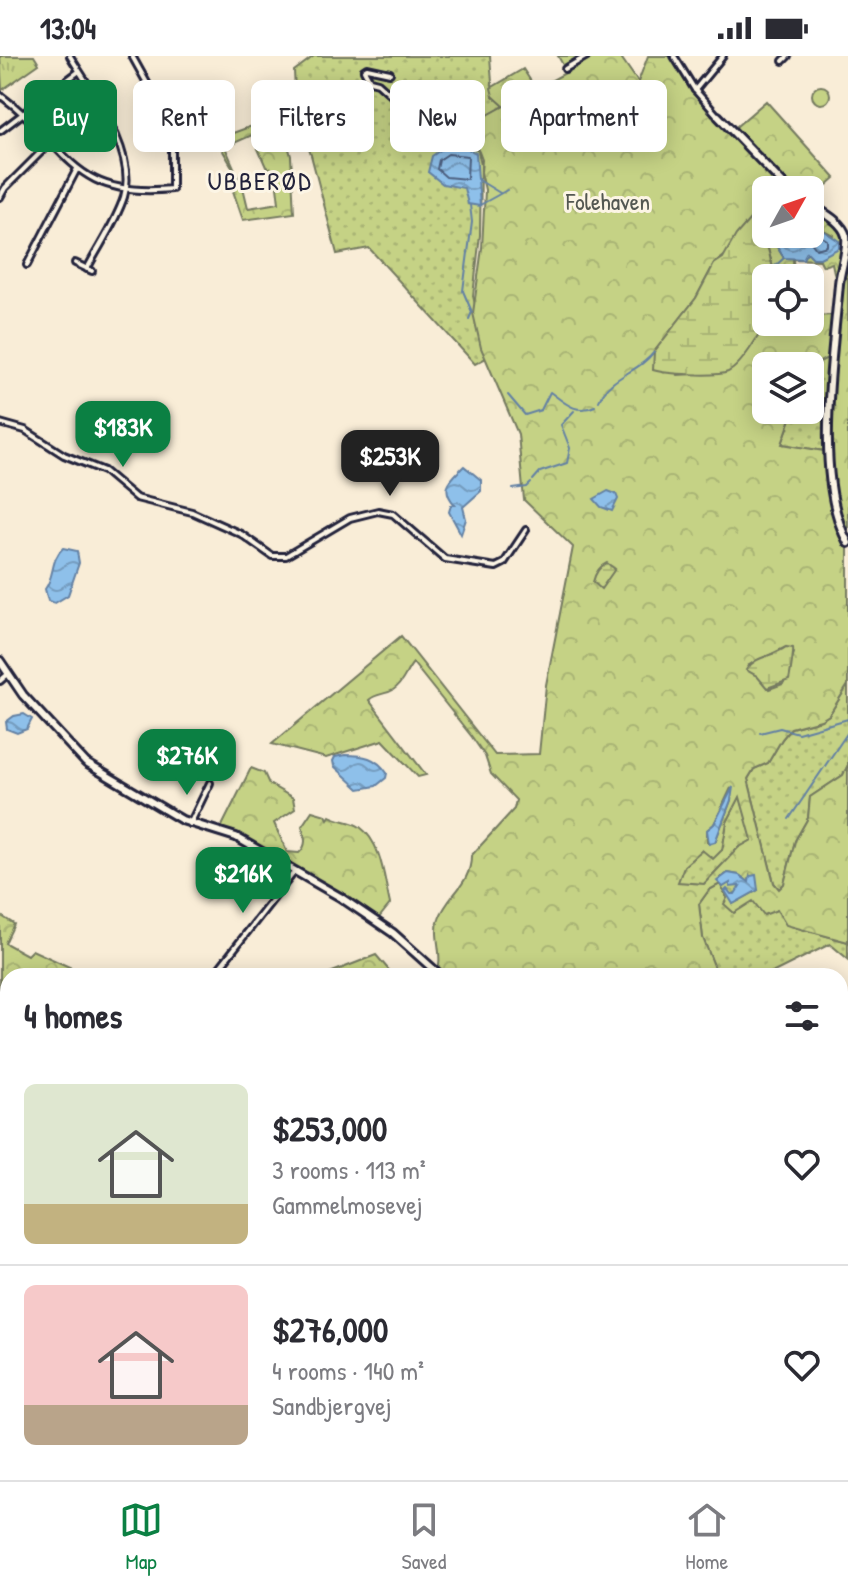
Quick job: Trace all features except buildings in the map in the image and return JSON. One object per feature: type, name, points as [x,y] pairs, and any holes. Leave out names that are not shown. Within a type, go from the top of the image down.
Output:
[{"type":"street","points":[[70,56],[121,146],[126,165],[125,191],[120,207],[90,270],[75,263]]},
{"type":"street","points":[[61,152],[77,169],[98,183],[125,191],[172,189],[172,128],[132,56]]},
{"type":"street","points":[[565,69],[587,56]]},
{"type":"street","points":[[674,56],[695,90],[776,176]]},
{"type":"street","points":[[695,90],[723,56]]},
{"type":"street","points":[[783,61],[788,56]]},
{"type":"street","points":[[390,73],[367,68],[363,72],[370,81],[378,83],[390,94]]},
{"type":"street","points":[[0,131],[79,71]]},
{"type":"street","points":[[0,95],[23,114]]},
{"type":"street","points":[[0,197],[41,152]]},
{"type":"street","points":[[27,265],[77,169]]},
{"type":"street","points":[[824,214],[839,225],[847,239],[840,275],[827,451],[839,522],[848,543]]},
{"type":"street","points":[[0,423],[25,430],[64,455],[104,471],[136,498],[192,512],[241,534],[272,556],[286,556],[350,518],[378,511],[393,514],[445,559],[498,567],[526,530]]},
{"type":"street","points":[[0,661],[44,719],[86,763],[190,824],[236,837],[295,871],[379,922],[433,968]]},
{"type":"street","points":[[0,681],[8,674]]},
{"type":"street","points":[[190,824],[210,783]]},
{"type":"street","points":[[219,968],[295,871]]},
{"type":"green space","points":[[0,56],[34,56],[39,64],[2,90]]},
{"type":"green space","points":[[314,56],[490,56],[493,96],[501,103],[501,108],[485,117],[485,80],[390,80],[390,152],[478,152],[481,165],[480,235],[473,296],[488,357],[475,364],[369,248],[337,254],[310,152],[374,152],[374,80],[294,80],[294,71]]},
{"type":"green space","name":"Folehaven","points":[[558,56],[620,56],[637,80],[552,80],[567,72]]},
{"type":"green space","name":"Folehaven","points":[[648,56],[671,56],[700,99],[730,132],[766,101],[835,178],[824,188],[824,176],[752,176],[752,235],[714,264],[696,298],[654,352],[678,375],[727,372],[752,334],[824,336],[824,315],[834,315],[836,282],[832,263],[824,266],[820,260],[793,259],[793,264],[772,264],[767,248],[778,248],[784,258],[802,258],[807,252],[819,258],[825,255],[833,235],[824,230],[824,218],[848,239],[848,685],[829,715],[791,728],[768,763],[754,769],[748,779],[774,883],[779,889],[784,884],[795,841],[808,818],[810,797],[843,775],[848,765],[848,942],[786,925],[777,910],[764,915],[753,901],[734,913],[724,904],[727,898],[720,884],[709,890],[699,904],[703,938],[715,968],[438,968],[437,926],[443,910],[467,875],[471,856],[514,809],[516,800],[491,774],[485,756],[472,737],[413,663],[397,687],[369,700],[426,775],[418,777],[383,740],[326,758],[272,744],[401,636],[495,755],[539,754],[546,685],[573,547],[524,500],[518,434],[481,348],[473,313],[482,248],[485,190],[479,152],[485,152],[485,117],[501,108],[501,152],[667,152],[667,80],[639,80]],"holes":[[[786,647],[794,653],[783,684],[769,689],[749,665]],[[731,788],[731,800],[715,842],[707,842],[707,830],[714,824]],[[740,797],[752,840],[738,848],[704,884],[678,882],[684,866],[702,850],[713,859],[722,850],[727,822]],[[728,873],[739,875],[749,882],[750,876],[758,890],[733,904],[731,894],[738,893],[740,886],[730,882],[723,887],[720,878]]]},
{"type":"green space","name":"Folehaven","points":[[523,69],[530,80],[504,80]]},
{"type":"green space","name":"Folehaven","points":[[501,82],[501,103],[493,96],[491,88]]},
{"type":"green space","points":[[817,86],[825,86],[830,95],[828,102],[817,104],[812,99],[812,91]]},
{"type":"green space","points":[[251,126],[251,135],[235,143],[235,132]]},
{"type":"green space","points":[[224,152],[227,152],[239,179]]},
{"type":"green space","points":[[259,152],[290,152],[294,213],[243,220],[232,188],[242,183],[248,208],[279,203],[275,170],[266,167]]},
{"type":"green space","points":[[750,219],[752,248],[768,248],[772,264],[752,264],[752,336],[758,336],[755,342],[728,372],[691,374],[653,370],[654,352],[696,298],[714,264],[723,258],[736,235]]},
{"type":"green space","points":[[831,356],[824,451],[782,444],[789,424],[824,424],[824,359]]},
{"type":"green space","points":[[607,563],[615,569],[601,589],[593,582],[598,571]]},
{"type":"green space","points":[[786,647],[793,648],[789,680],[767,688],[757,676],[746,670],[755,661]]},
{"type":"green space","points":[[848,685],[848,765],[843,775],[810,797],[808,818],[795,841],[784,884],[779,889],[774,883],[748,779],[754,769],[768,763],[791,728],[829,715]]},
{"type":"green space","points":[[251,768],[264,773],[269,784],[293,798],[295,809],[274,823],[287,852],[299,853],[304,847],[302,826],[312,811],[326,815],[328,819],[330,816],[353,823],[367,834],[378,852],[390,904],[378,919],[324,884],[228,830],[220,830]]},
{"type":"green space","points":[[740,796],[753,840],[738,848],[704,884],[677,883],[684,866],[702,849],[722,850],[727,822]]},
{"type":"green space","points":[[720,884],[777,910],[787,925],[848,942],[848,959],[830,944],[782,968],[715,968],[703,938],[699,904],[709,890]]},
{"type":"green space","points":[[0,915],[14,924],[5,943],[27,955],[32,950],[72,968],[0,968]]},
{"type":"green space","points":[[376,955],[387,968],[343,968]]},
{"type":"water","points":[[438,152],[476,153],[480,206],[468,204],[464,188],[443,184],[428,172],[432,156]]},
{"type":"water","points":[[824,231],[839,241],[839,248],[820,258],[813,258],[807,252],[803,259],[784,258],[778,248],[824,248]]},
{"type":"water","points":[[464,466],[481,480],[481,491],[463,507],[466,519],[461,534],[449,512],[451,505],[455,505],[447,488]]},
{"type":"water","points":[[608,491],[616,494],[618,499],[612,511],[601,507],[594,499]]},
{"type":"water","points":[[63,548],[77,551],[79,563],[68,595],[55,603],[48,601],[45,589]]},
{"type":"water","points":[[24,714],[32,719],[27,729],[17,733],[7,729],[6,722]]},
{"type":"water","points":[[345,755],[374,760],[387,773],[386,778],[376,786],[359,789],[334,766],[335,757]]},
{"type":"water","points":[[733,787],[715,842],[709,844],[707,830],[714,824]]},
{"type":"water","points":[[728,873],[739,875],[749,882],[750,876],[756,875],[758,890],[733,904],[725,891],[727,889],[735,894],[740,886],[730,887],[730,883],[723,887],[717,881]]},
{"type":"waterway","points":[[477,179],[500,193]]},
{"type":"waterway","points":[[480,205],[507,190]]},
{"type":"waterway","points":[[469,319],[472,312],[463,291],[472,222],[470,205]]},
{"type":"waterway","points":[[777,264],[784,258]]},
{"type":"waterway","points":[[599,401],[610,386],[654,352]]},
{"type":"waterway","points":[[508,395],[525,415],[541,410],[550,392],[576,408],[595,406]]},
{"type":"waterway","points":[[533,480],[540,472],[567,463],[570,448],[561,425],[574,411]]},
{"type":"waterway","points":[[513,489],[527,487],[531,483]]},
{"type":"waterway","points":[[760,733],[780,728],[798,733],[848,719]]},
{"type":"waterway","points":[[789,819],[848,732]]},
{"type":"district","name":"UBBERØD","points":[[260,181]]}]
